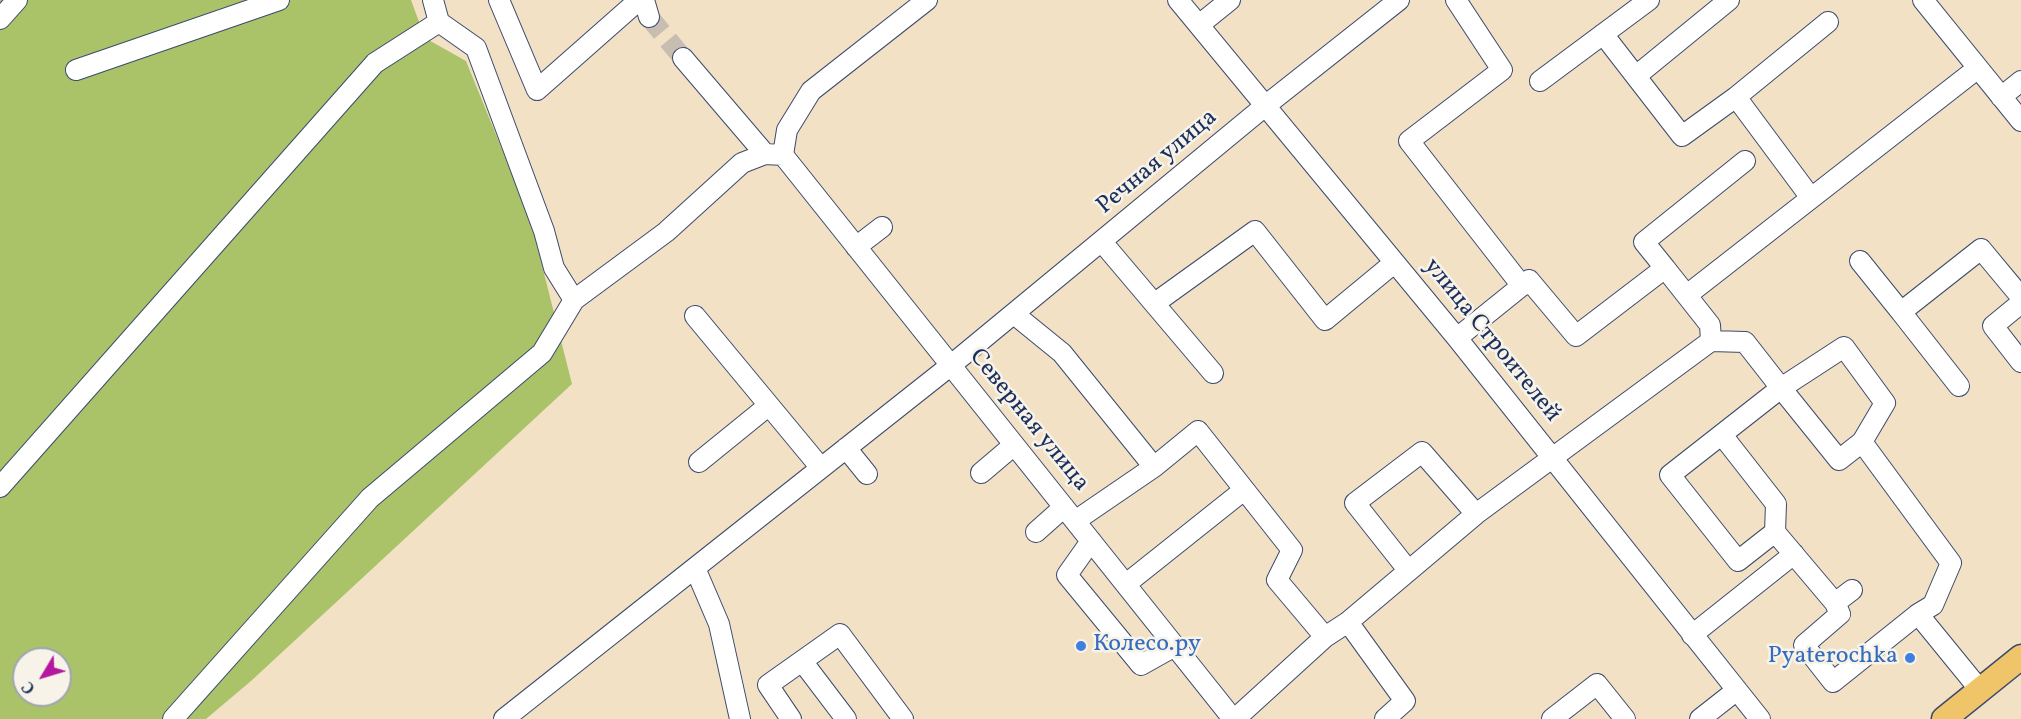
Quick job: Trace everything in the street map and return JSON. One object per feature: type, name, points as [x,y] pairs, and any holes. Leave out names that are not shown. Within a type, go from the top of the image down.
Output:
[{"type":"main road","points":[[1944,719],[2021,657]]},
{"type":"street","points":[[0,20],[17,0]]},
{"type":"street","points":[[76,70],[279,0]]},
{"type":"street","points":[[433,0],[439,22],[477,48],[544,231],[554,268],[574,300]]},
{"type":"street","points":[[499,0],[537,90],[644,6]]},
{"type":"street","points":[[173,719],[370,498],[542,353],[574,300],[666,232],[742,163],[774,155],[811,91],[927,0]]},
{"type":"street","name":"улица Строителей","points":[[1178,0],[1457,338],[1760,719]]},
{"type":"street","points":[[1199,25],[1230,0]]},
{"type":"street","name":"Речная улица","points":[[504,719],[950,366],[1265,106],[1399,0]]},
{"type":"street","points":[[1456,0],[1502,70],[1409,141],[1522,286]]},
{"type":"street","points":[[1540,81],[1648,0]]},
{"type":"street","points":[[1636,76],[1729,0]]},
{"type":"street","points":[[1923,0],[2021,121]]},
{"type":"street","points":[[0,488],[375,63],[439,22]]},
{"type":"street","points":[[1603,34],[1682,136],[1736,97],[1828,22]]},
{"type":"street","name":"Северная улица","points":[[682,58],[774,155],[856,247],[1234,719]]},
{"type":"street","points":[[1687,296],[1978,68]]},
{"type":"street","points":[[2001,97],[2021,81]]},
{"type":"street","points":[[1736,97],[1811,198]]},
{"type":"street","points":[[1711,341],[1710,325],[1644,242],[1745,161]]},
{"type":"street","points":[[856,247],[882,227]]},
{"type":"street","points":[[1155,303],[1255,231],[1325,320],[1394,263]]},
{"type":"street","points":[[1102,242],[1213,373]]},
{"type":"street","points":[[1901,312],[1981,249],[2021,297]]},
{"type":"street","points":[[1860,261],[1959,386]]},
{"type":"street","points":[[1457,338],[1529,280],[1576,336],[1665,268]]},
{"type":"street","points":[[2021,303],[1993,326],[2021,362]]},
{"type":"street","points":[[1014,314],[1062,353],[1154,467]]},
{"type":"street","points":[[695,316],[821,468]]},
{"type":"street","points":[[1234,719],[1325,637],[1348,622],[1476,514],[1711,341],[1744,342],[1781,388],[1839,460],[1862,442],[1885,403],[1844,346],[1781,388],[1670,475],[1738,561],[1775,532]]},
{"type":"street","points":[[699,462],[768,406]]},
{"type":"street","points":[[1036,532],[1154,467],[1198,431],[1292,550],[1277,580],[1325,637]]},
{"type":"street","points":[[1722,435],[1776,504],[1775,532],[1835,603],[1840,614],[1804,645],[1833,682],[1918,614],[1933,605],[1951,563],[1862,442]]},
{"type":"street","points":[[981,473],[1014,445]]},
{"type":"street","points":[[846,448],[867,474]]},
{"type":"street","points":[[1408,570],[1355,503],[1422,452],[1476,514]]},
{"type":"street","points":[[1126,584],[1244,490]]},
{"type":"street","points":[[1091,541],[1067,575],[1141,665],[1175,646]]},
{"type":"street","points":[[1692,635],[1794,554]]},
{"type":"street","points":[[694,568],[719,624],[740,719]]},
{"type":"street","points":[[1835,603],[1852,590]]},
{"type":"street","points":[[1918,614],[1980,690]]},
{"type":"street","points":[[1348,622],[1405,701],[1385,719]]},
{"type":"street","points":[[792,719],[768,685],[840,634],[903,719]]},
{"type":"street","points":[[802,661],[846,719]]},
{"type":"street","points":[[1552,719],[1597,684],[1625,719]]},
{"type":"street","points":[[1700,719],[1737,690]]},
{"type":"green space","points":[[0,0],[411,0],[425,38],[466,61],[530,218],[572,384],[251,681],[206,719],[0,719]]},
{"type":"tunnel","points":[[649,17],[683,58]]},
{"type":"place","name":"Колесо.ру","points":[[1081,646]]},
{"type":"place","name":"Pyaterochka","points":[[1910,658]]}]
